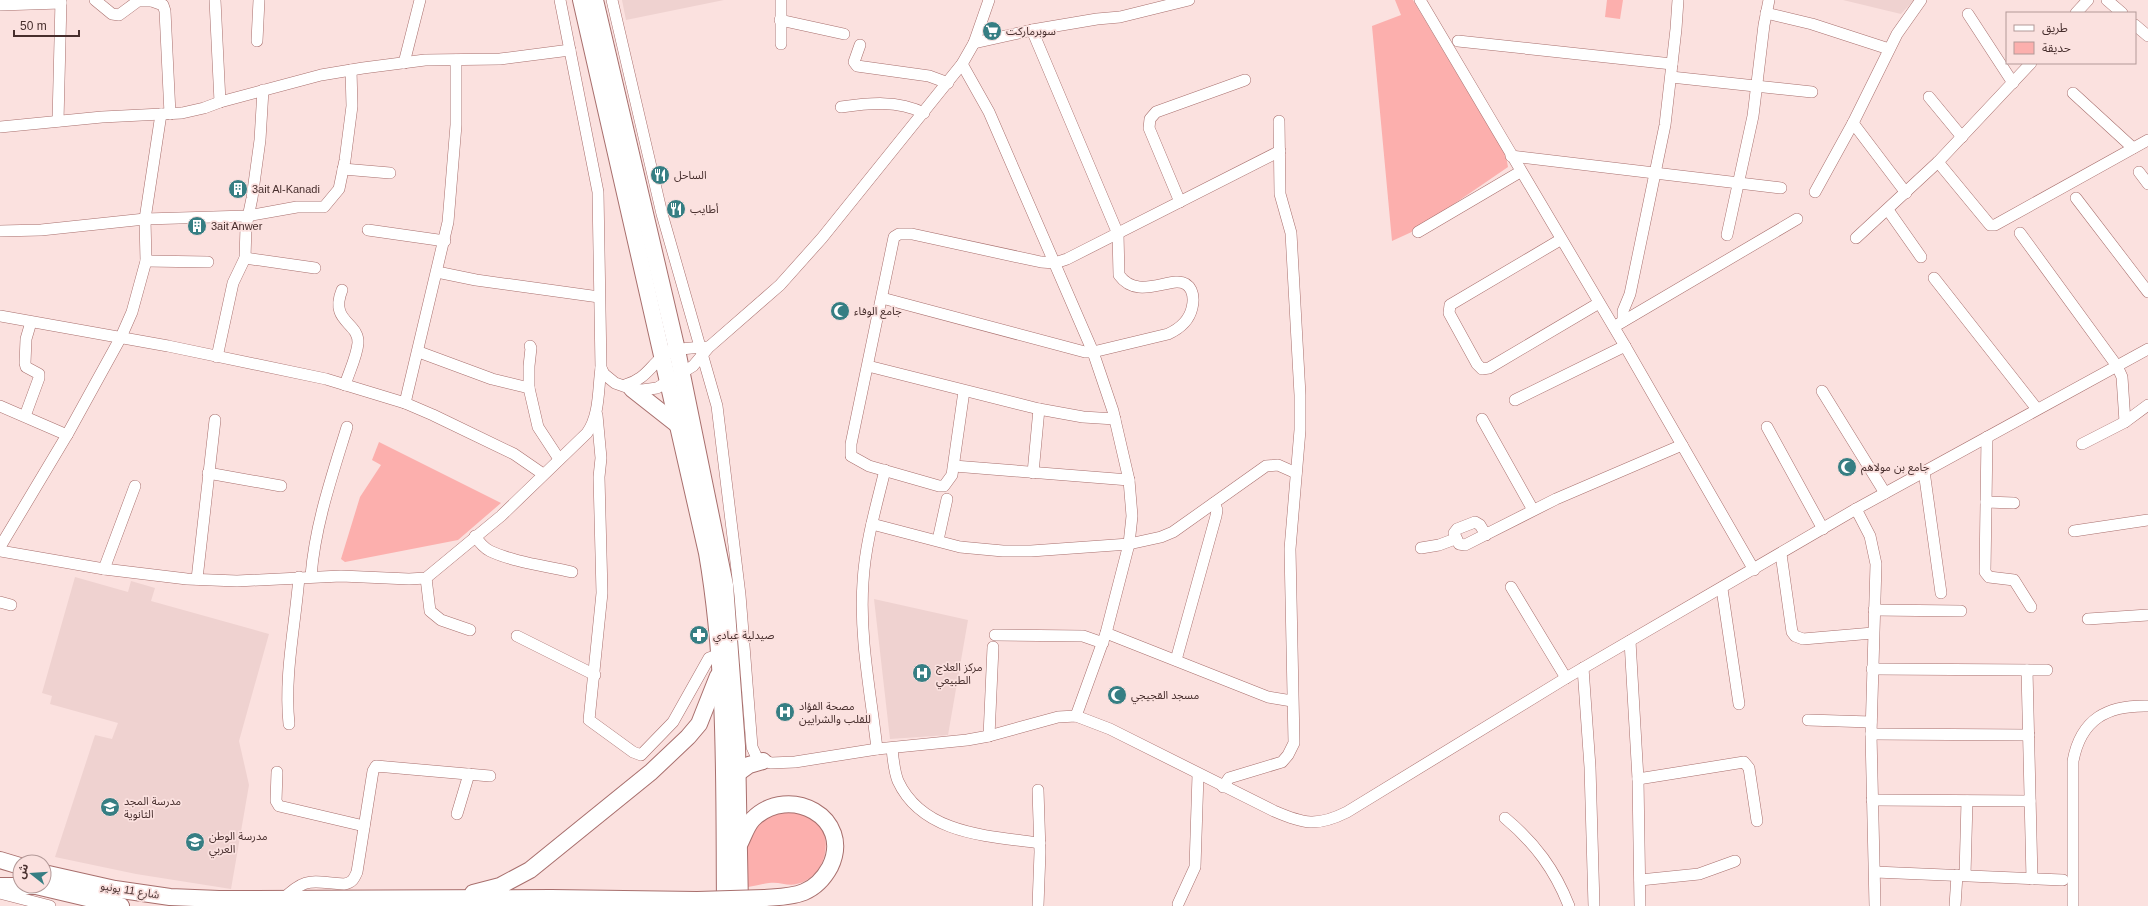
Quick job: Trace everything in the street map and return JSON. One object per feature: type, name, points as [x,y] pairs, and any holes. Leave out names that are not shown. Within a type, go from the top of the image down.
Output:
[{"type":"highway","points":[[581,0],[662,357],[675,378],[725,585],[732,663],[738,773],[740,906]]},
{"type":"highway","points":[[595,0],[677,350],[675,378],[679,426],[708,552],[714,590],[724,750],[725,906]]},
{"type":"highway","points":[[628,387],[679,426]]},
{"type":"highway","points":[[445,901],[500,886],[530,870],[650,772],[688,737],[699,724],[720,673]]},
{"type":"highway","points":[[738,773],[749,765],[763,761]]},
{"type":"highway","name":"شارع 11 يونيو","points":[[52,875],[115,890],[170,897],[282,900],[445,901],[696,900],[765,898],[791,896],[816,886],[825,876],[833,862],[835,846],[834,834],[826,821],[813,811],[802,806],[781,804],[773,806],[752,820],[740,843]]},
{"type":"highway","points":[[0,860],[12,864]]},
{"type":"highway","points":[[0,876],[12,880]]},
{"type":"highway","name":"شارع 11 يونيو","points":[[0,886],[12,886]]},
{"type":"highway","name":"شارع 11 يونيو","points":[[52,890],[121,906]]},
{"type":"street","points":[[0,547],[66,435],[121,337],[132,312],[146,261],[146,219],[166,114],[165,11],[163,5],[149,0],[138,1],[118,15],[112,14],[95,0]]},
{"type":"street","points":[[215,0],[220,102]]},
{"type":"street","points":[[257,40],[259,0]]},
{"type":"street","points":[[404,63],[420,0]]},
{"type":"street","points":[[612,0],[662,214],[705,350],[717,406],[740,595],[752,747],[757,758],[771,763],[795,762],[877,749],[989,736],[1058,717],[1076,716],[1110,729],[1198,775],[1274,811],[1301,822],[1313,823],[1325,821],[1347,812],[1566,678],[1722,589],[1856,509],[2148,349]]},
{"type":"street","points":[[781,0],[781,44]]},
{"type":"street","points":[[601,368],[609,379],[628,387],[657,388],[675,378],[768,296],[791,274],[822,238],[948,83],[962,64],[974,43],[989,0]]},
{"type":"street","points":[[974,43],[1032,30],[1097,19],[1120,17],[1189,0]]},
{"type":"street","points":[[1420,0],[1599,304],[1618,324],[1624,346],[1754,570]]},
{"type":"street","points":[[1618,324],[1630,294],[1665,125],[1678,0]]},
{"type":"street","points":[[1727,235],[1749,139],[1769,0]]},
{"type":"street","points":[[1815,192],[1853,123],[1900,29],[1921,0]]},
{"type":"street","points":[[2077,12],[2088,0]]},
{"type":"street","points":[[2107,0],[2121,12]]},
{"type":"street","points":[[0,5],[61,2],[58,121]]},
{"type":"street","points":[[0,551],[104,570],[197,579],[237,581],[311,576],[409,579],[426,578],[448,561],[474,536],[501,516],[543,474],[588,433],[593,423],[596,410],[601,368],[598,192],[570,50],[558,2]]},
{"type":"street","points":[[1766,13],[1819,26],[1889,49]]},
{"type":"street","points":[[1968,14],[2013,83]]},
{"type":"street","points":[[780,20],[844,34]]},
{"type":"street","points":[[2136,26],[2148,36]]},
{"type":"street","points":[[882,298],[1085,352],[1093,352],[1168,334],[1182,324],[1191,310],[1192,291],[1185,284],[1177,282],[1145,287],[1132,285],[1122,279],[1118,270],[1120,247],[1118,234],[1032,30]]},
{"type":"street","points":[[1458,41],[1672,64]]},
{"type":"street","points":[[860,45],[854,62],[857,66],[929,76],[948,83]]},
{"type":"street","points":[[0,127],[58,121],[166,114],[204,108],[220,102],[321,75],[351,70],[404,63],[524,56],[570,50]]},
{"type":"street","points":[[405,403],[419,352],[445,241],[454,173],[456,60]]},
{"type":"street","points":[[962,64],[981,95],[1093,352],[1116,419],[1129,480],[1132,516],[1129,544],[1104,638],[1076,716]]},
{"type":"street","points":[[1856,238],[1888,210],[1938,162],[2030,64]]},
{"type":"street","points":[[0,231],[48,229],[146,219],[247,216],[297,207],[324,208],[337,193],[343,169],[352,106],[351,70]]},
{"type":"street","points":[[1671,77],[1812,92]]},
{"type":"street","points":[[1180,202],[1148,128],[1150,119],[1156,112],[1245,80]]},
{"type":"street","points":[[217,357],[233,283],[245,258],[247,216],[252,198],[260,140],[263,90]]},
{"type":"street","points":[[2073,93],[2133,148]]},
{"type":"street","points":[[1929,97],[1962,137]]},
{"type":"street","points":[[841,107],[892,103],[905,105],[924,113]]},
{"type":"street","points":[[1224,787],[1229,778],[1282,762],[1288,756],[1294,743],[1290,549],[1300,395],[1291,233],[1280,194],[1279,122]]},
{"type":"street","points":[[1853,123],[1906,193]]},
{"type":"street","points":[[1938,162],[1990,225],[1995,225],[2148,140]]},
{"type":"street","points":[[964,391],[954,466],[952,475],[944,486],[862,464],[851,456],[851,444],[894,237],[899,234],[912,234],[1041,262],[1055,263],[1067,259],[1118,234],[1280,151]]},
{"type":"street","points":[[1511,156],[1781,188]]},
{"type":"street","points":[[343,169],[390,174]]},
{"type":"street","points":[[1418,232],[1520,172]]},
{"type":"street","points":[[2139,172],[2148,184]]},
{"type":"street","points":[[2076,198],[2148,292]]},
{"type":"street","points":[[1888,210],[1921,257]]},
{"type":"street","points":[[1618,324],[1797,219]]},
{"type":"street","points":[[368,230],[445,241]]},
{"type":"street","points":[[2020,233],[2117,366],[2122,377],[2125,422]]},
{"type":"street","points":[[1560,240],[1450,305],[1449,313],[1478,364],[1482,369],[1489,368],[1599,304]]},
{"type":"street","points":[[245,258],[315,268]]},
{"type":"street","points":[[146,261],[208,262]]},
{"type":"street","points":[[437,272],[496,283],[599,297]]},
{"type":"street","points":[[1934,278],[2037,409]]},
{"type":"street","points":[[342,290],[338,306],[340,315],[353,330],[358,343],[345,385]]},
{"type":"street","points":[[0,316],[121,337],[316,376],[405,403],[514,454],[543,474]]},
{"type":"street","points":[[25,416],[40,378],[39,374],[26,367],[25,364],[26,339],[31,322]]},
{"type":"street","points":[[530,346],[529,388],[538,427],[559,459]]},
{"type":"street","points":[[1515,400],[1624,346]]},
{"type":"street","points":[[628,387],[644,376],[662,357],[677,350],[705,350]]},
{"type":"street","points":[[419,352],[492,379],[529,388]]},
{"type":"street","points":[[868,366],[1040,409],[1084,418],[1116,419]]},
{"type":"street","points":[[1822,391],[1885,493]]},
{"type":"street","points":[[2082,444],[2125,422],[2148,405]]},
{"type":"street","points":[[0,406],[66,435]]},
{"type":"street","points":[[1033,473],[1040,409]]},
{"type":"street","points":[[596,410],[601,442],[599,478],[602,593],[595,675],[589,720],[633,752],[641,755],[673,722],[709,658],[718,656]]},
{"type":"street","points":[[1482,419],[1533,510]]},
{"type":"street","points":[[197,579],[215,420]]},
{"type":"street","points":[[311,576],[312,557],[323,505],[346,427]]},
{"type":"street","points":[[1766,427],[1823,529]]},
{"type":"street","points":[[1987,437],[1986,575],[1992,578],[2014,580],[2031,607]]},
{"type":"street","points":[[1486,535],[1480,525],[1473,522],[1457,529],[1454,533],[1459,544],[1465,545],[1486,535],[1533,510],[1682,445]]},
{"type":"street","points":[[872,524],[975,549],[1031,551],[1129,544],[1161,537],[1173,532],[1270,465],[1278,465],[1296,473]]},
{"type":"street","points":[[954,466],[1129,480]]},
{"type":"street","points":[[877,749],[863,619],[863,582],[872,524],[885,470]]},
{"type":"street","points":[[1924,471],[1941,593]]},
{"type":"street","points":[[208,473],[281,486]]},
{"type":"street","points":[[104,570],[135,486]]},
{"type":"street","points":[[938,540],[947,500]]},
{"type":"street","points":[[1986,502],[2014,503]]},
{"type":"street","points":[[1176,660],[1216,516],[1217,510],[1214,503]]},
{"type":"street","points":[[1856,509],[1870,536],[1876,564],[1872,633],[1871,722],[1875,906]]},
{"type":"street","points":[[2074,530],[2148,520]]},
{"type":"street","points":[[474,536],[491,552],[572,572]]},
{"type":"street","points":[[1421,548],[1439,546],[1456,539]]},
{"type":"street","points":[[1781,554],[1792,632],[1795,636],[1803,639],[1872,633]]},
{"type":"street","points":[[289,724],[287,681],[299,578]]},
{"type":"street","points":[[426,578],[430,611],[441,620],[470,630]]},
{"type":"street","points":[[1511,587],[1566,678]]},
{"type":"street","points":[[1722,589],[1739,704]]},
{"type":"street","points":[[0,602],[11,605]]},
{"type":"street","points":[[1874,610],[1961,611]]},
{"type":"street","points":[[2088,619],[2148,615]]},
{"type":"street","points":[[995,635],[1083,636],[1104,638],[1176,660],[1268,697],[1292,701]]},
{"type":"street","points":[[517,636],[595,675]]},
{"type":"street","points":[[1630,641],[1638,779],[1640,906]]},
{"type":"street","points":[[989,736],[993,647]]},
{"type":"street","points":[[1583,668],[1590,767],[1594,906]]},
{"type":"street","points":[[1872,669],[2047,670]]},
{"type":"street","points":[[2027,670],[2032,879]]},
{"type":"street","points":[[2073,906],[2073,761],[2076,744],[2086,727],[2102,715],[2115,709],[2130,706],[2148,706]]},
{"type":"street","points":[[1808,720],[1871,722]]},
{"type":"street","points":[[1871,734],[2029,735]]},
{"type":"street","points":[[892,748],[894,769],[901,785],[916,805],[932,817],[964,831],[1040,843]]},
{"type":"street","points":[[1638,779],[1744,762],[1749,768],[1757,821]]},
{"type":"street","points":[[282,900],[293,889],[306,882],[350,883],[356,872],[373,772],[376,766],[490,776]]},
{"type":"street","points":[[276,772],[276,801],[279,806],[364,826]]},
{"type":"street","points":[[458,814],[470,774]]},
{"type":"street","points":[[1178,904],[1195,866],[1198,775]]},
{"type":"street","points":[[1038,790],[1040,843],[1038,906]]},
{"type":"street","points":[[1872,800],[2030,802]]},
{"type":"street","points":[[1955,906],[1961,875],[1967,801]]},
{"type":"street","points":[[1505,818],[1521,832],[1542,855],[1557,878],[1570,906]]},
{"type":"street","points":[[1640,880],[1699,874],[1735,861]]},
{"type":"street","points":[[1875,872],[2063,880]]},
{"type":"street","points":[[0,893],[48,906]]},
{"type":"shaded area","points":[[622,0],[724,0],[626,20]]},
{"type":"shaded area","points":[[1843,0],[1914,0],[1901,14]]},
{"type":"shaded area","points":[[75,577],[128,592],[131,581],[155,588],[151,601],[269,634],[239,741],[249,785],[231,889],[136,874],[55,857],[95,735],[112,739],[118,723],[50,704],[52,696],[42,693]]},
{"type":"shaded area","points":[[874,599],[968,620],[948,735],[890,739]]},
{"type":"green space","points":[[1395,0],[1413,0],[1506,156],[1508,167],[1416,230],[1392,241],[1372,26],[1401,15]]},
{"type":"green space","points":[[1607,0],[1623,0],[1620,19],[1605,17]]},
{"type":"green space","points":[[379,442],[501,503],[458,540],[345,562],[341,559],[360,497],[381,465],[372,460]]},
{"type":"green space","points":[[791,808],[814,818],[820,825],[824,833],[826,843],[823,861],[813,876],[800,883],[790,885],[769,883],[748,887],[748,842],[754,825],[762,818]]},
{"type":"place","name":"سوبرماركت","points":[[992,31]]},
{"type":"place","name":"الساحل","points":[[660,175]]},
{"type":"place","name":"3ait Al-Kanadi","points":[[238,189]]},
{"type":"place","name":"أطايب","points":[[676,209]]},
{"type":"place","name":"3ait Anwer","points":[[197,226]]},
{"type":"place","name":"جامع الوفاء","points":[[840,311]]},
{"type":"place","name":"جامع بن مولاهم","points":[[1847,467]]},
{"type":"place","name":"صيدلية عبادي","points":[[699,635]]},
{"type":"place","name":"مركز العلاج الطبيعي","points":[[922,673]]},
{"type":"place","name":"مسجد القجيجي","points":[[1117,695]]},
{"type":"place","name":"مصحة الفؤاد للقلب والشرايين","points":[[785,712]]},
{"type":"place","name":"مدرسة المجد الثانوية","points":[[110,807]]},
{"type":"place","name":"مدرسة الوطن العربي","points":[[195,842]]}]
